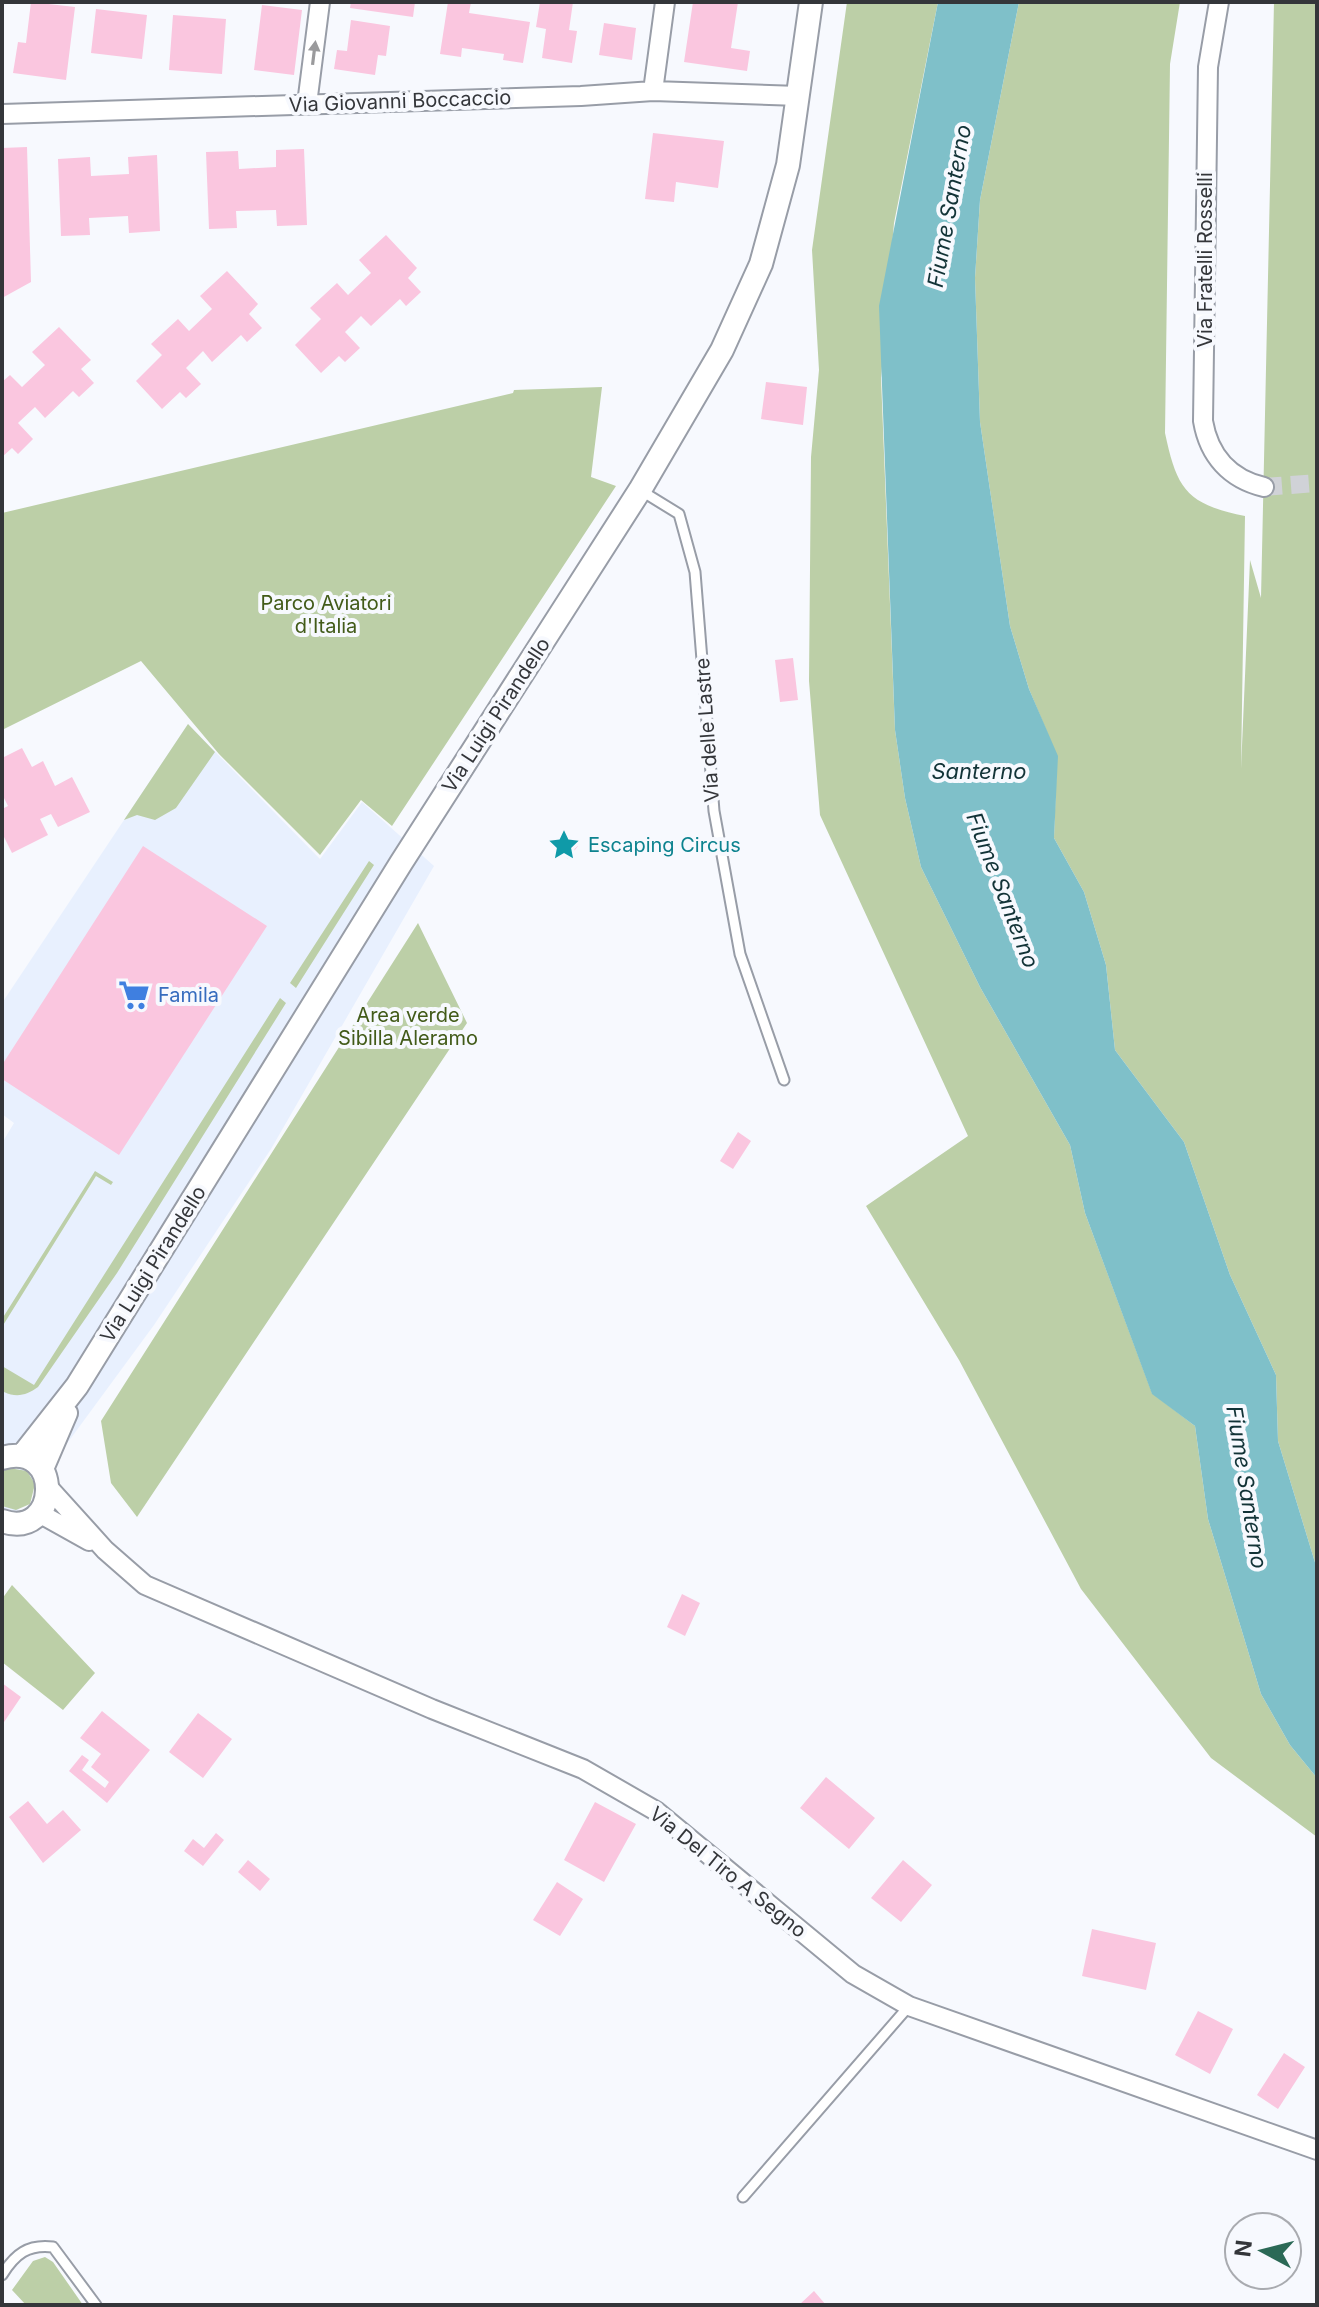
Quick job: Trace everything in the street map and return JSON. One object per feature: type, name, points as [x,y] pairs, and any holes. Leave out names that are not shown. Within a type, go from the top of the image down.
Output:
[{"type":"street","points":[[307,104],[320,2]]},
{"type":"street","points":[[653,91],[665,2]]},
{"type":"street","name":"Via Luigi Pirandello","points":[[45,1479],[12,1457],[77,1386],[401,863],[640,490],[722,350],[755,278],[788,165],[811,2]]},
{"type":"street","name":"Via Fratelli Rosselli","points":[[1219,2],[1208,67],[1203,421],[1206,437],[1224,466],[1246,483],[1264,487]]},
{"type":"street","name":"Via Giovanni Boccaccio","points":[[2,114],[581,96],[653,91],[799,96]]},
{"type":"street","name":"Via Luigi Pirandello","points":[[39,1513],[45,1479],[77,1386]]},
{"type":"street","name":"Via Del Tiro A Segno","points":[[45,1479],[105,1550],[145,1585],[432,1709],[583,1769],[656,1811],[853,1974],[909,2006],[1317,2150]]},
{"type":"street","points":[[7,1527],[39,1513]]},
{"type":"street","name":"Via Del Tiro A Segno","points":[[39,1513],[105,1550]]},
{"type":"lane","name":"Via delle Lastre","points":[[640,490],[679,514],[695,572],[714,811],[740,954],[784,1080]]},
{"type":"lane","points":[[743,2197],[909,2006]]},
{"type":"lane","points":[[2,2275],[21,2251],[35,2244],[53,2247],[72,2267],[96,2305]]},
{"type":"shaded area","points":[[188,724],[320,859],[362,802],[434,866],[271,1149],[154,1325],[2,1532],[2,1143],[14,1123],[2,1114],[2,1003]]},
{"type":"green space","points":[[847,2],[938,2],[894,223],[881,378],[895,730],[905,798],[921,867],[980,987],[1070,1145],[1085,1213],[1152,1393],[1195,1426],[1208,1519],[1261,1694],[1290,1745],[1317,1778],[1317,1837],[1211,1758],[1081,1589],[959,1360],[866,1206],[968,1136],[820,815],[809,681],[811,457],[819,370],[812,250]]},
{"type":"green space","points":[[1019,2],[1180,2],[1170,64],[1165,433],[1174,468],[1187,491],[1209,506],[1245,516],[1241,769],[1250,560],[1261,598],[1274,2],[1317,2],[1317,1569],[1278,1441],[1276,1375],[1230,1275],[1184,1142],[1115,1050],[1106,965],[1084,892],[1054,838],[1057,756],[1029,689],[1010,626],[980,422],[975,278],[980,200]]},
{"type":"green space","name":"Parco Aviatori d'Italia","points":[[602,387],[591,477],[616,486],[392,826],[361,800],[320,855],[219,754],[141,661],[2,730],[2,513],[513,393],[514,390]]},
{"type":"green space","points":[[188,724],[215,752],[176,808],[155,820],[137,815],[124,820]]},
{"type":"green space","points":[[369,861],[374,865],[296,988],[290,983]]},
{"type":"green space","name":"Area verde Sibilla Aleramo","points":[[418,923],[467,1023],[137,1517],[111,1483],[101,1421]]},
{"type":"green space","points":[[280,998],[286,1003],[117,1273],[38,1387],[22,1395],[4,1392],[2,1366],[34,1385]]},
{"type":"green space","points":[[95,1171],[113,1182],[111,1185],[96,1176],[2,1327],[2,1319]]},
{"type":"green space","points":[[9,1468],[27,1471],[35,1484],[30,1504],[16,1510],[2,1506],[2,1472]]},
{"type":"green space","points":[[12,1585],[95,1673],[63,1710],[2,1662],[2,1599]]},
{"type":"green space","points":[[45,2257],[53,2262],[83,2305],[26,2305],[12,2290],[33,2261]]},
{"type":"water","name":"Santerno","points":[[938,2],[1019,2],[980,200],[975,278],[980,422],[1010,626],[1029,689],[1058,756],[1054,838],[1084,892],[1106,965],[1115,1050],[1184,1142],[1230,1275],[1276,1375],[1278,1441],[1317,1569],[1317,1778],[1290,1745],[1261,1694],[1208,1519],[1195,1426],[1152,1394],[1085,1213],[1070,1145],[980,987],[921,867],[905,798],[895,730],[879,306]]},
{"type":"building","points":[[31,2],[75,7],[66,80],[13,73],[18,42],[26,43]]},
{"type":"building","points":[[351,2],[415,2],[413,17],[350,8]]},
{"type":"building","points":[[448,2],[471,2],[469,13],[530,22],[523,63],[503,60],[504,54],[462,48],[461,57],[440,54]]},
{"type":"building","points":[[540,2],[573,2],[569,30],[577,31],[572,63],[542,58],[546,29],[536,27]]},
{"type":"building","points":[[693,2],[738,2],[731,48],[750,51],[747,71],[684,62]]},
{"type":"building","points":[[262,5],[302,10],[294,75],[254,70]]},
{"type":"building","points":[[96,9],[147,15],[142,59],[91,53]]},
{"type":"building","points":[[173,15],[226,19],[222,74],[169,70]]},
{"type":"building","points":[[351,20],[390,26],[386,56],[378,55],[375,75],[334,69],[337,50],[347,51]]},
{"type":"building","points":[[604,23],[636,28],[632,60],[599,55]]},
{"type":"building","points":[[653,133],[724,141],[718,188],[676,182],[674,202],[645,199]]},
{"type":"building","points":[[27,147],[31,282],[2,298],[2,148]]},
{"type":"building","points":[[304,149],[307,225],[277,226],[276,210],[236,211],[237,228],[209,229],[206,152],[238,151],[239,169],[276,167],[276,150]]},
{"type":"building","points":[[157,155],[160,231],[129,233],[128,216],[89,218],[90,235],[61,236],[58,159],[90,157],[91,176],[129,174],[128,157]]},
{"type":"building","points":[[386,235],[417,268],[408,278],[421,292],[406,306],[400,299],[371,326],[361,316],[345,332],[360,348],[345,362],[339,356],[321,373],[295,345],[321,319],[310,308],[337,283],[348,295],[371,273],[359,260]]},
{"type":"building","points":[[227,271],[258,304],[249,314],[262,328],[247,342],[241,335],[212,362],[203,351],[186,368],[201,384],[186,398],[180,392],[162,409],[136,381],[162,355],[151,344],[178,319],[189,331],[212,309],[200,296]]},
{"type":"building","points":[[59,327],[91,360],[81,369],[94,383],[79,397],[73,391],[45,418],[35,407],[18,423],[33,439],[18,454],[12,448],[2,457],[2,382],[10,375],[22,387],[45,365],[32,352]]},
{"type":"building","points":[[766,382],[807,387],[803,425],[761,419]]},
{"type":"building","points":[[793,658],[798,700],[780,702],[775,660]]},
{"type":"building","points":[[22,748],[32,767],[43,761],[55,786],[72,777],[90,812],[58,827],[51,814],[40,819],[48,835],[12,853],[2,833],[2,809],[8,806],[2,794],[2,758]]},
{"type":"building","points":[[569,839],[578,846],[568,859],[559,852]]},
{"type":"building","name":"Famila","points":[[143,846],[267,926],[119,1155],[2,1079],[2,1065]]},
{"type":"building","points":[[738,1132],[751,1141],[733,1169],[720,1161]]},
{"type":"building","points":[[682,1594],[700,1603],[685,1636],[667,1627]]},
{"type":"building","points":[[2,1683],[21,1697],[2,1725]]},
{"type":"building","points":[[102,1711],[150,1750],[107,1803],[69,1771],[82,1755],[89,1760],[82,1770],[105,1788],[109,1782],[91,1767],[101,1754],[80,1738]]},
{"type":"building","points":[[198,1713],[232,1739],[203,1778],[169,1752]]},
{"type":"building","points":[[826,1777],[875,1818],[849,1849],[800,1808]]},
{"type":"building","points":[[28,1801],[47,1824],[63,1810],[81,1830],[43,1863],[9,1817]]},
{"type":"building","points":[[595,1802],[636,1824],[604,1882],[564,1860]]},
{"type":"building","points":[[216,1833],[224,1840],[203,1866],[184,1851],[193,1839],[204,1848]]},
{"type":"building","points":[[248,1860],[270,1879],[260,1891],[238,1872]]},
{"type":"building","points":[[903,1860],[932,1885],[901,1922],[871,1898]]},
{"type":"building","points":[[557,1882],[583,1899],[560,1936],[533,1920]]},
{"type":"building","points":[[1092,1929],[1156,1943],[1146,1990],[1082,1976]]},
{"type":"building","points":[[1198,2011],[1233,2029],[1210,2074],[1175,2055]]},
{"type":"building","points":[[1284,2053],[1305,2067],[1278,2109],[1257,2095]]},
{"type":"building","points":[[814,2291],[826,2305],[799,2305]]},
{"type":"tunnel","points":[[1264,487],[1317,483]]},
{"type":"place","name":"Escaping Circus","points":[[564,845]]},
{"type":"place","name":"Famila","points":[[134,995]]},
{"type":"water label","name":"Fiume Santerno","points":[[949,206]]},
{"type":"water label","name":"Fiume Santerno","points":[[1003,890]]},
{"type":"water label","name":"Fiume Santerno","points":[[1247,1487]]}]
